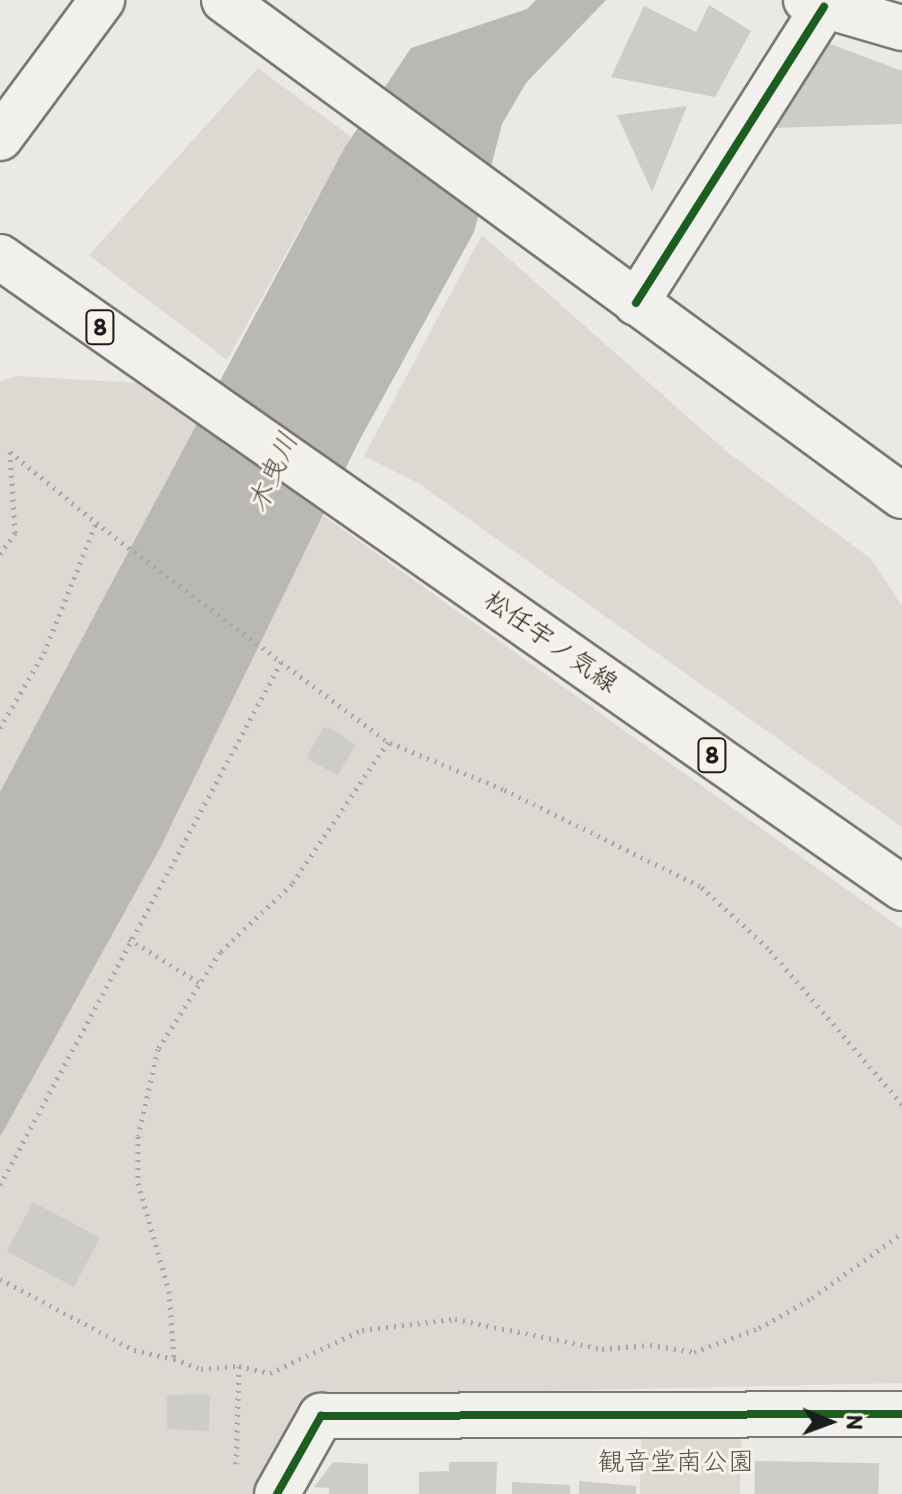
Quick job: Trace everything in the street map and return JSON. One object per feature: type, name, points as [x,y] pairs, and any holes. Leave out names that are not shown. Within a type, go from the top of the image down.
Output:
[{"type":"main road","points":[[0,138],[102,0]]},
{"type":"main road","points":[[224,0],[902,496]]},
{"type":"main road","points":[[636,303],[815,3],[902,28]]},
{"type":"main road","name":"松任宇ノ気線","points":[[0,257],[902,888]]},
{"type":"main road","points":[[277,1494],[321,1416],[902,1414]]},
{"type":"path","points":[[0,554],[15,533],[10,452],[108,532]]},
{"type":"path","points":[[0,728],[44,653],[96,523],[388,742],[503,789],[700,886],[768,948],[902,1104]]},
{"type":"path","points":[[0,1185],[279,661]]},
{"type":"path","points":[[174,1359],[169,1291],[138,1183],[138,1136],[158,1049],[220,952],[292,884],[388,742]]},
{"type":"path","points":[[129,939],[200,983]]},
{"type":"path","points":[[0,1279],[134,1350],[201,1369],[239,1366],[270,1373],[362,1330],[455,1319],[602,1349],[650,1345],[694,1352],[759,1328],[799,1306],[902,1233]]},
{"type":"path","points":[[236,1476],[239,1366]]},
{"type":"shaded area","points":[[258,68],[351,137],[227,360],[89,255]]},
{"type":"shaded area","points":[[482,235],[726,451],[871,559],[902,606],[902,827],[418,483],[364,456]]},
{"type":"shaded area","points":[[16,376],[138,383],[902,929],[902,1383],[310,1396],[252,1494],[0,1494],[0,382]]},
{"type":"shaded area","name":"観音堂南公園","points":[[642,1428],[742,1431],[740,1494],[640,1494]]},
{"type":"water","name":"木曳川","points":[[536,0],[606,0],[526,83],[502,124],[474,232],[359,441],[159,850],[0,1137],[0,792],[345,147],[411,48],[527,9]]},
{"type":"building","points":[[709,5],[751,31],[715,97],[611,77],[644,6],[696,32]]},
{"type":"building","points":[[828,43],[902,71],[902,124],[772,128],[814,49]]},
{"type":"building","points":[[687,106],[652,192],[617,115]]},
{"type":"building","points":[[329,727],[356,745],[337,775],[306,758],[323,728]]},
{"type":"building","points":[[33,1202],[100,1238],[74,1287],[7,1251]]},
{"type":"building","points":[[167,1395],[210,1395],[209,1431],[167,1429]]},
{"type":"building","points":[[755,1461],[879,1463],[878,1494],[754,1494]]},
{"type":"building","points":[[333,1462],[368,1464],[368,1494],[329,1494],[329,1488],[314,1487]]},
{"type":"building","points":[[449,1462],[497,1462],[496,1494],[419,1494],[419,1472],[449,1471]]},
{"type":"building","points":[[579,1481],[636,1486],[636,1494],[579,1494]]},
{"type":"building","points":[[512,1482],[570,1485],[570,1494],[512,1494]]},
{"type":"cycle path","points":[[636,303],[824,7]]},
{"type":"cycle path","points":[[277,1494],[321,1416],[902,1414]]}]
